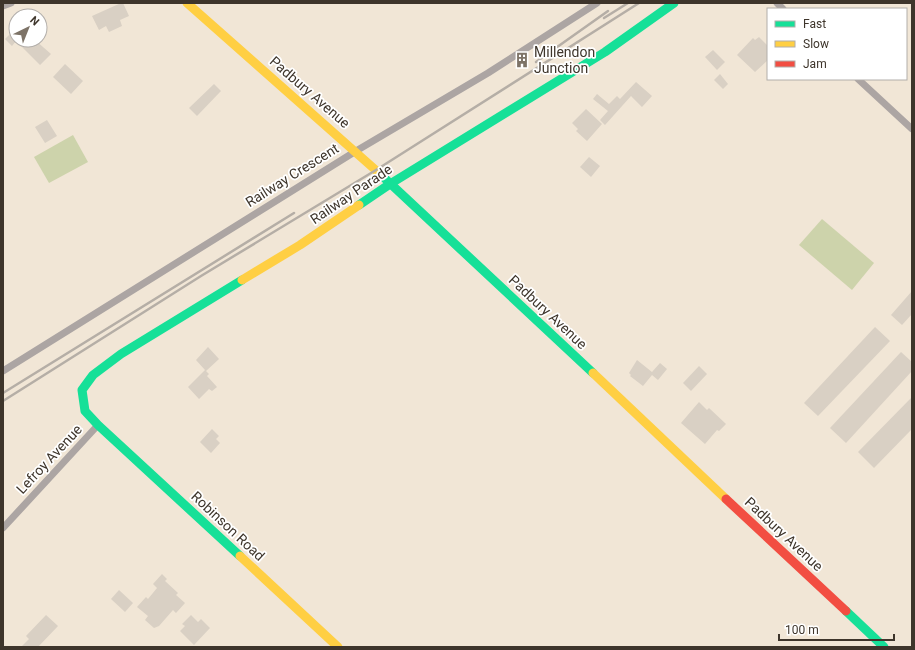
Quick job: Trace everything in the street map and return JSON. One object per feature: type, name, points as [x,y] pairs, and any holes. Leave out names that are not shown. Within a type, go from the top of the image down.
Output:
[{"type":"street","points":[[3,6],[12,3]]},
{"type":"street","name":"Padbury Avenue","points":[[187,3],[356,151],[884,647]]},
{"type":"street","name":"Railway Crescent","points":[[3,371],[356,151],[488,73],[597,3]]},
{"type":"street","name":"Railway Parade","points":[[98,425],[85,411],[82,390],[94,375],[121,354],[300,245],[390,184],[605,52],[674,3]]},
{"type":"street","points":[[859,80],[912,129]]},
{"type":"street","name":"Lefroy Avenue","points":[[3,528],[98,425]]},
{"type":"street","name":"Robinson Road","points":[[98,425],[338,647]]},
{"type":"green space","points":[[73,135],[88,162],[49,183],[34,157]]},
{"type":"green space","points":[[822,219],[874,263],[852,290],[799,245]]},
{"type":"building","points":[[123,3],[129,16],[120,20],[122,26],[109,32],[106,26],[99,30],[92,16]]},
{"type":"building","points":[[759,37],[767,45],[767,61],[755,72],[737,55],[753,38],[755,40]]},
{"type":"building","points":[[23,48],[44,48],[51,54],[40,65]]},
{"type":"building","points":[[713,50],[725,62],[717,70],[705,57]]},
{"type":"building","points":[[65,64],[83,81],[71,94],[53,77]]},
{"type":"building","points":[[720,74],[728,84],[723,89],[714,80]]},
{"type":"building","points":[[636,82],[652,96],[642,107],[631,96],[605,125],[600,120],[608,111],[593,99],[597,94],[609,104],[617,96],[620,99]]},
{"type":"building","points":[[214,84],[221,91],[197,116],[189,108]]},
{"type":"building","points":[[586,109],[602,124],[587,141],[576,131],[578,129],[572,123]]},
{"type":"building","points":[[47,120],[57,136],[45,143],[35,127]]},
{"type":"building","points":[[589,157],[600,166],[591,177],[580,167]]},
{"type":"building","points":[[912,291],[912,314],[902,325],[891,315]]},
{"type":"building","points":[[875,327],[890,341],[818,416],[804,403]]},
{"type":"building","points":[[208,347],[219,359],[206,371],[209,374],[207,376],[217,387],[212,391],[209,389],[199,399],[188,387],[205,370],[196,360]]},
{"type":"building","points":[[901,352],[912,362],[912,371],[846,443],[830,428]]},
{"type":"building","points":[[637,360],[652,372],[660,363],[667,369],[658,380],[652,375],[643,386],[630,376],[631,375],[629,373]]},
{"type":"building","points":[[699,366],[707,374],[691,391],[683,383]]},
{"type":"building","points":[[912,397],[912,429],[874,468],[858,452]]},
{"type":"building","points":[[699,402],[707,410],[709,408],[726,424],[719,431],[717,430],[705,444],[681,423]]},
{"type":"building","points":[[212,429],[219,436],[216,439],[220,443],[211,453],[200,442]]},
{"type":"building","points":[[162,574],[167,579],[165,581],[178,593],[176,595],[185,603],[176,613],[173,610],[159,626],[154,628],[145,620],[148,616],[137,607],[146,597],[148,599],[157,588],[153,584]]},
{"type":"building","points":[[119,590],[133,603],[125,612],[111,599]]},
{"type":"building","points":[[46,615],[58,626],[38,647],[21,647],[29,639],[26,636]]},
{"type":"building","points":[[191,615],[198,622],[201,619],[210,628],[194,645],[180,631],[185,626],[182,624]]},
{"type":"railway","points":[[604,18],[628,3]]},
{"type":"railway","points":[[3,401],[201,276],[376,170],[639,3]]},
{"type":"railway","points":[[536,62],[608,11]]},
{"type":"railway","points":[[3,393],[294,213]]},
{"type":"traffic: fast","points":[[359,205],[390,184],[605,52],[674,3]]},
{"type":"traffic: fast","points":[[379,173],[593,373]]},
{"type":"traffic: fast","points":[[240,556],[98,425],[85,411],[82,390],[93,375],[121,354],[242,280]]},
{"type":"traffic: fast","points":[[846,611],[884,647]]},
{"type":"traffic: slow","points":[[187,3],[379,173]]},
{"type":"traffic: slow","points":[[242,280],[300,245],[359,205]]},
{"type":"traffic: slow","points":[[593,373],[726,499]]},
{"type":"traffic: slow","points":[[240,556],[338,647]]},
{"type":"traffic: jam","points":[[726,499],[846,611]]},
{"type":"place","name":"Millendon Junction","points":[[522,60]]}]
